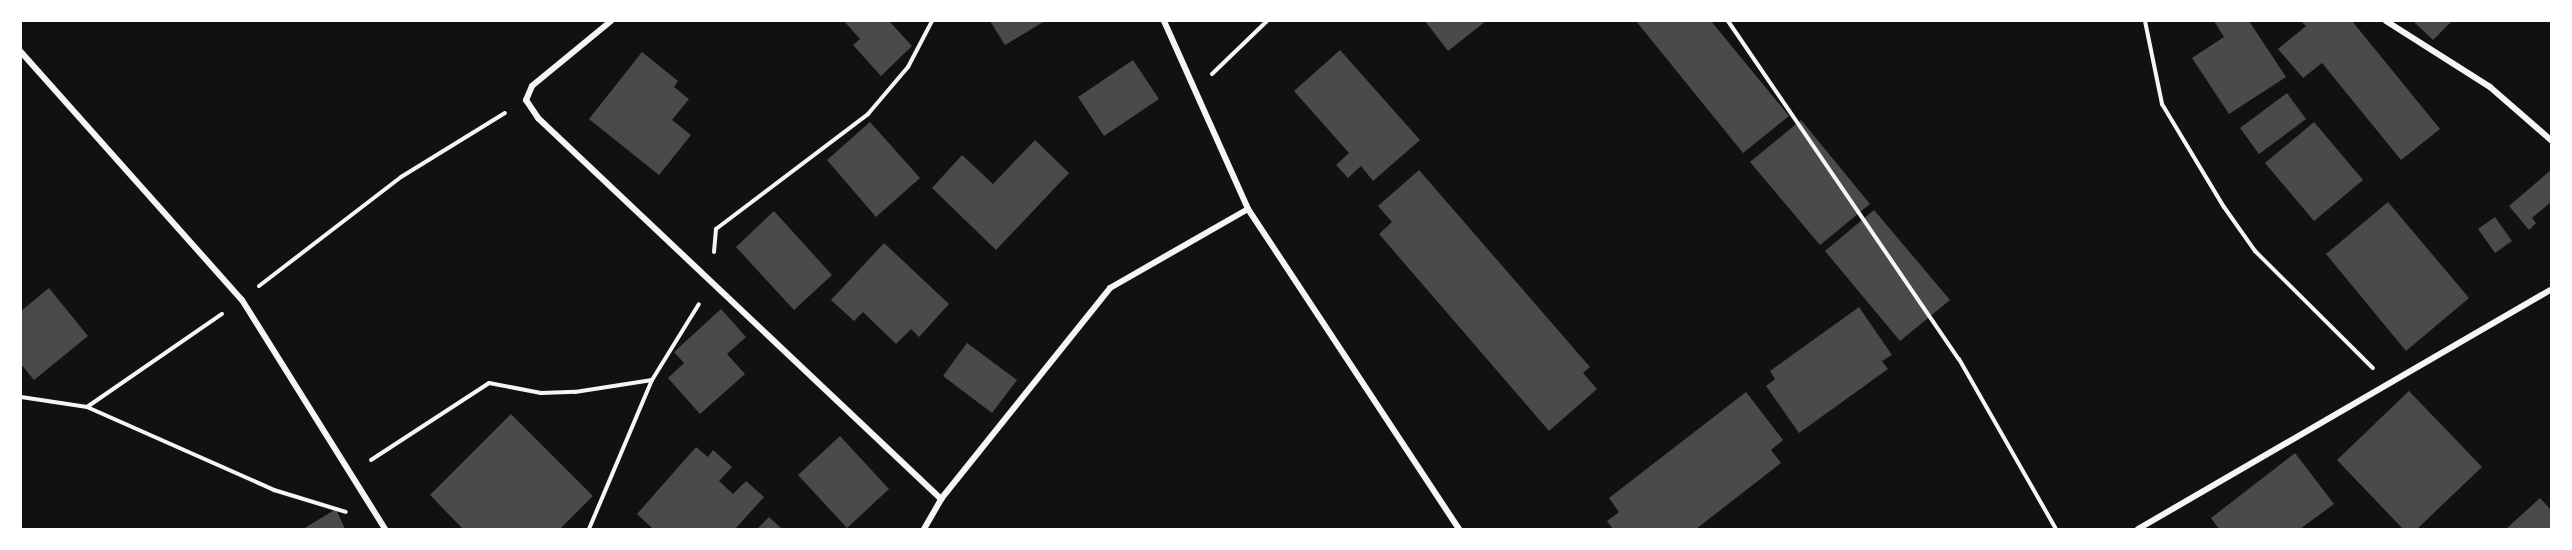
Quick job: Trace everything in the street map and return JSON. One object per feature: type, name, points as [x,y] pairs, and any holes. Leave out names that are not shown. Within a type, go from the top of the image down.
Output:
[{"type":"street","points":[[611,21],[543,75],[526,100],[591,172],[941,500]]},
{"type":"street","points":[[1164,21],[1192,93],[1248,209],[1459,529]]},
{"type":"street","points":[[2386,21],[2490,87],[2551,140]]},
{"type":"street","points":[[21,52],[242,300],[386,529]]},
{"type":"street","points":[[924,529],[941,500],[1110,288],[1248,209]]},
{"type":"street","points":[[2138,529],[2551,290]]},
{"type":"path","points":[[589,529],[652,380],[711,284],[716,229],[868,114],[908,66],[932,21]]},
{"type":"path","points":[[1192,93],[1267,21]]},
{"type":"path","points":[[1728,21],[1959,358],[2056,529]]},
{"type":"path","points":[[2145,21],[2162,104],[2224,207],[2255,251],[2345,335],[2387,384]]},
{"type":"path","points":[[87,407],[242,300],[401,177],[526,100]]},
{"type":"path","points":[[350,474],[489,383],[564,392],[652,380]]},
{"type":"path","points":[[21,397],[87,407],[274,490],[381,522]]},
{"type":"building","points":[[844,21],[889,21],[912,46],[881,76],[853,45],[860,39]]},
{"type":"building","points":[[990,21],[1045,21],[1005,45]]},
{"type":"building","points":[[1425,21],[1486,21],[1448,51]]},
{"type":"building","points":[[1636,21],[1711,21],[1789,116],[1743,153]]},
{"type":"building","points":[[2214,21],[2249,21],[2286,77],[2229,114],[2192,58],[2224,37]]},
{"type":"building","points":[[2301,21],[2352,21],[2440,129],[2401,160],[2322,63],[2303,78],[2278,49],[2306,26]]},
{"type":"building","points":[[2413,21],[2452,21],[2433,40]]},
{"type":"building","points":[[1340,50],[1420,140],[1373,181],[1361,166],[1348,178],[1336,165],[1349,153],[1294,91]]},
{"type":"building","points":[[642,52],[678,81],[674,87],[689,99],[672,120],[691,135],[659,175],[589,119]]},
{"type":"building","points":[[1133,60],[1159,99],[1104,136],[1078,97]]},
{"type":"building","points":[[2287,93],[2306,119],[2259,154],[2240,128]]},
{"type":"building","points":[[1801,120],[1870,204],[1820,245],[1750,162]]},
{"type":"building","points":[[870,122],[920,178],[876,217],[827,160]]},
{"type":"building","points":[[2314,122],[2363,180],[2314,221],[2265,163]]},
{"type":"building","points":[[1035,140],[1069,173],[996,250],[932,188],[962,155],[993,184]]},
{"type":"building","points":[[1419,170],[1590,367],[1583,373],[1597,389],[1549,431],[1379,234],[1392,222],[1378,206]]},
{"type":"building","points":[[2551,170],[2551,202],[2532,218],[2536,223],[2529,230],[2509,206]]},
{"type":"building","points":[[2388,202],[2469,298],[2406,351],[2326,254]]},
{"type":"building","points":[[1874,210],[1950,300],[1900,341],[1825,251]]},
{"type":"building","points":[[774,211],[832,275],[794,310],[736,247]]},
{"type":"building","points":[[2495,217],[2512,241],[2495,253],[2478,229]]},
{"type":"building","points":[[884,243],[949,304],[919,337],[911,329],[896,344],[863,312],[854,321],[831,300]]},
{"type":"building","points":[[49,288],[88,336],[34,380],[21,364],[21,311]]},
{"type":"building","points":[[1859,307],[1892,355],[1882,361],[1888,369],[1799,433],[1766,386],[1775,379],[1770,371]]},
{"type":"building","points":[[721,309],[746,337],[727,354],[745,374],[700,414],[668,378],[684,363],[674,352]]},
{"type":"building","points":[[967,343],[1017,380],[992,413],[943,376]]},
{"type":"building","points":[[2409,391],[2482,467],[2417,529],[2403,529],[2337,460]]},
{"type":"building","points":[[1746,392],[1783,440],[1771,450],[1781,463],[1696,529],[1613,529],[1607,521],[1619,512],[1609,498]]},
{"type":"building","points":[[511,414],[593,496],[560,529],[463,529],[430,495]]},
{"type":"building","points":[[840,436],[889,489],[847,528],[798,475]]},
{"type":"building","points":[[696,447],[708,457],[713,450],[732,467],[719,481],[733,494],[746,481],[764,497],[735,529],[653,529],[637,514]]},
{"type":"building","points":[[2295,453],[2334,504],[2300,529],[2219,529],[2211,518]]},
{"type":"building","points":[[2540,498],[2551,510],[2551,529],[2506,529]]},
{"type":"building","points":[[336,509],[345,529],[303,529]]},
{"type":"building","points":[[769,517],[782,529],[757,529]]}]
